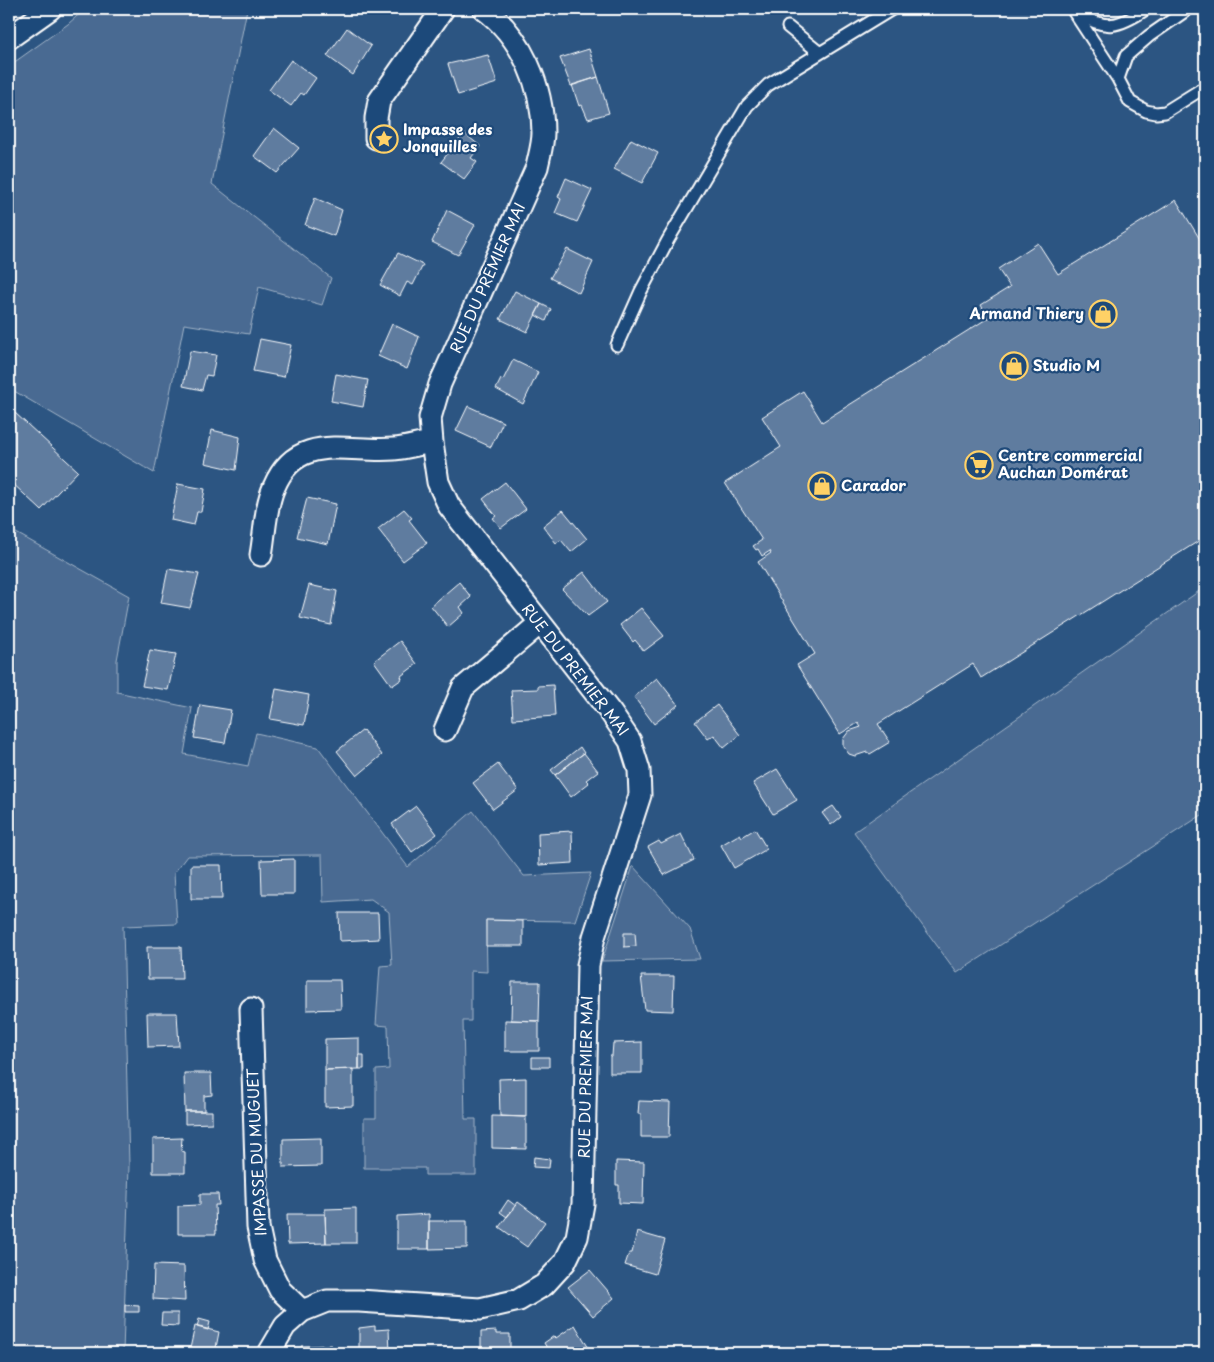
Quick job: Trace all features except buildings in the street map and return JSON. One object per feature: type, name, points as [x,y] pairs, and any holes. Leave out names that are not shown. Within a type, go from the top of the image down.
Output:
[{"type":"street","points":[[9,38],[50,9]]},
{"type":"street","points":[[376,138],[376,118],[379,101],[443,9]]},
{"type":"street","name":"RUE DU PREMIER MAI","points":[[269,1353],[286,1326],[302,1310],[327,1302],[359,1301],[480,1309],[519,1300],[544,1285],[565,1262],[577,1237],[583,1204],[588,965],[594,936],[640,795],[639,770],[630,741],[611,713],[539,624],[449,506],[438,482],[430,418],[440,384],[537,168],[543,134],[540,102],[533,74],[516,42],[484,9]]},
{"type":"street","points":[[261,554],[273,489],[283,469],[298,456],[332,447],[393,449],[432,442]]},
{"type":"street","points":[[445,730],[463,688],[539,624]]},
{"type":"street","name":"IMPASSE DU MUGUET","points":[[251,1010],[258,1227],[265,1260],[280,1290],[302,1310]]},
{"type":"lane","points":[[617,345],[641,291],[668,240],[747,106],[768,85],[892,9]]},
{"type":"lane","points":[[1072,9],[1092,22],[1110,26],[1128,21],[1146,9]]},
{"type":"lane","points":[[1072,9],[1118,79],[1130,102],[1156,113],[1165,112],[1205,87]]},
{"type":"lane","points":[[1118,79],[1126,56],[1149,36],[1188,9]]},
{"type":"lane","points":[[788,27],[820,53]]},
{"type":"shaded area","points":[[85,9],[247,9],[212,184],[331,278],[322,305],[259,287],[249,334],[184,324],[154,473],[9,388],[9,66],[68,24]]},
{"type":"shaded area","points":[[9,529],[129,596],[117,660],[117,692],[192,708],[184,754],[248,766],[256,733],[318,747],[408,867],[473,811],[524,876],[591,873],[575,921],[486,920],[487,972],[471,971],[471,1021],[463,1021],[465,1119],[476,1119],[476,1175],[425,1175],[425,1168],[364,1168],[364,1118],[376,1118],[376,1070],[389,1069],[388,1026],[376,1025],[380,966],[392,965],[389,912],[371,899],[323,902],[322,855],[187,856],[174,873],[177,924],[123,926],[129,1166],[123,1353],[9,1353]]},
{"type":"shaded area","points":[[1205,587],[1205,813],[957,973],[854,832]]},
{"type":"shaded area","points":[[633,866],[690,929],[700,959],[602,961]]},
{"type":"place","name":"Impasse des Jonquilles","points":[[384,139]]},
{"type":"place","name":"Armand Thiery","points":[[1103,314]]},
{"type":"place","name":"Studio M","points":[[1014,366]]},
{"type":"place","name":"Centre commercial Auchan Domérat","points":[[979,465]]},
{"type":"place","name":"Carador","points":[[822,486]]}]
